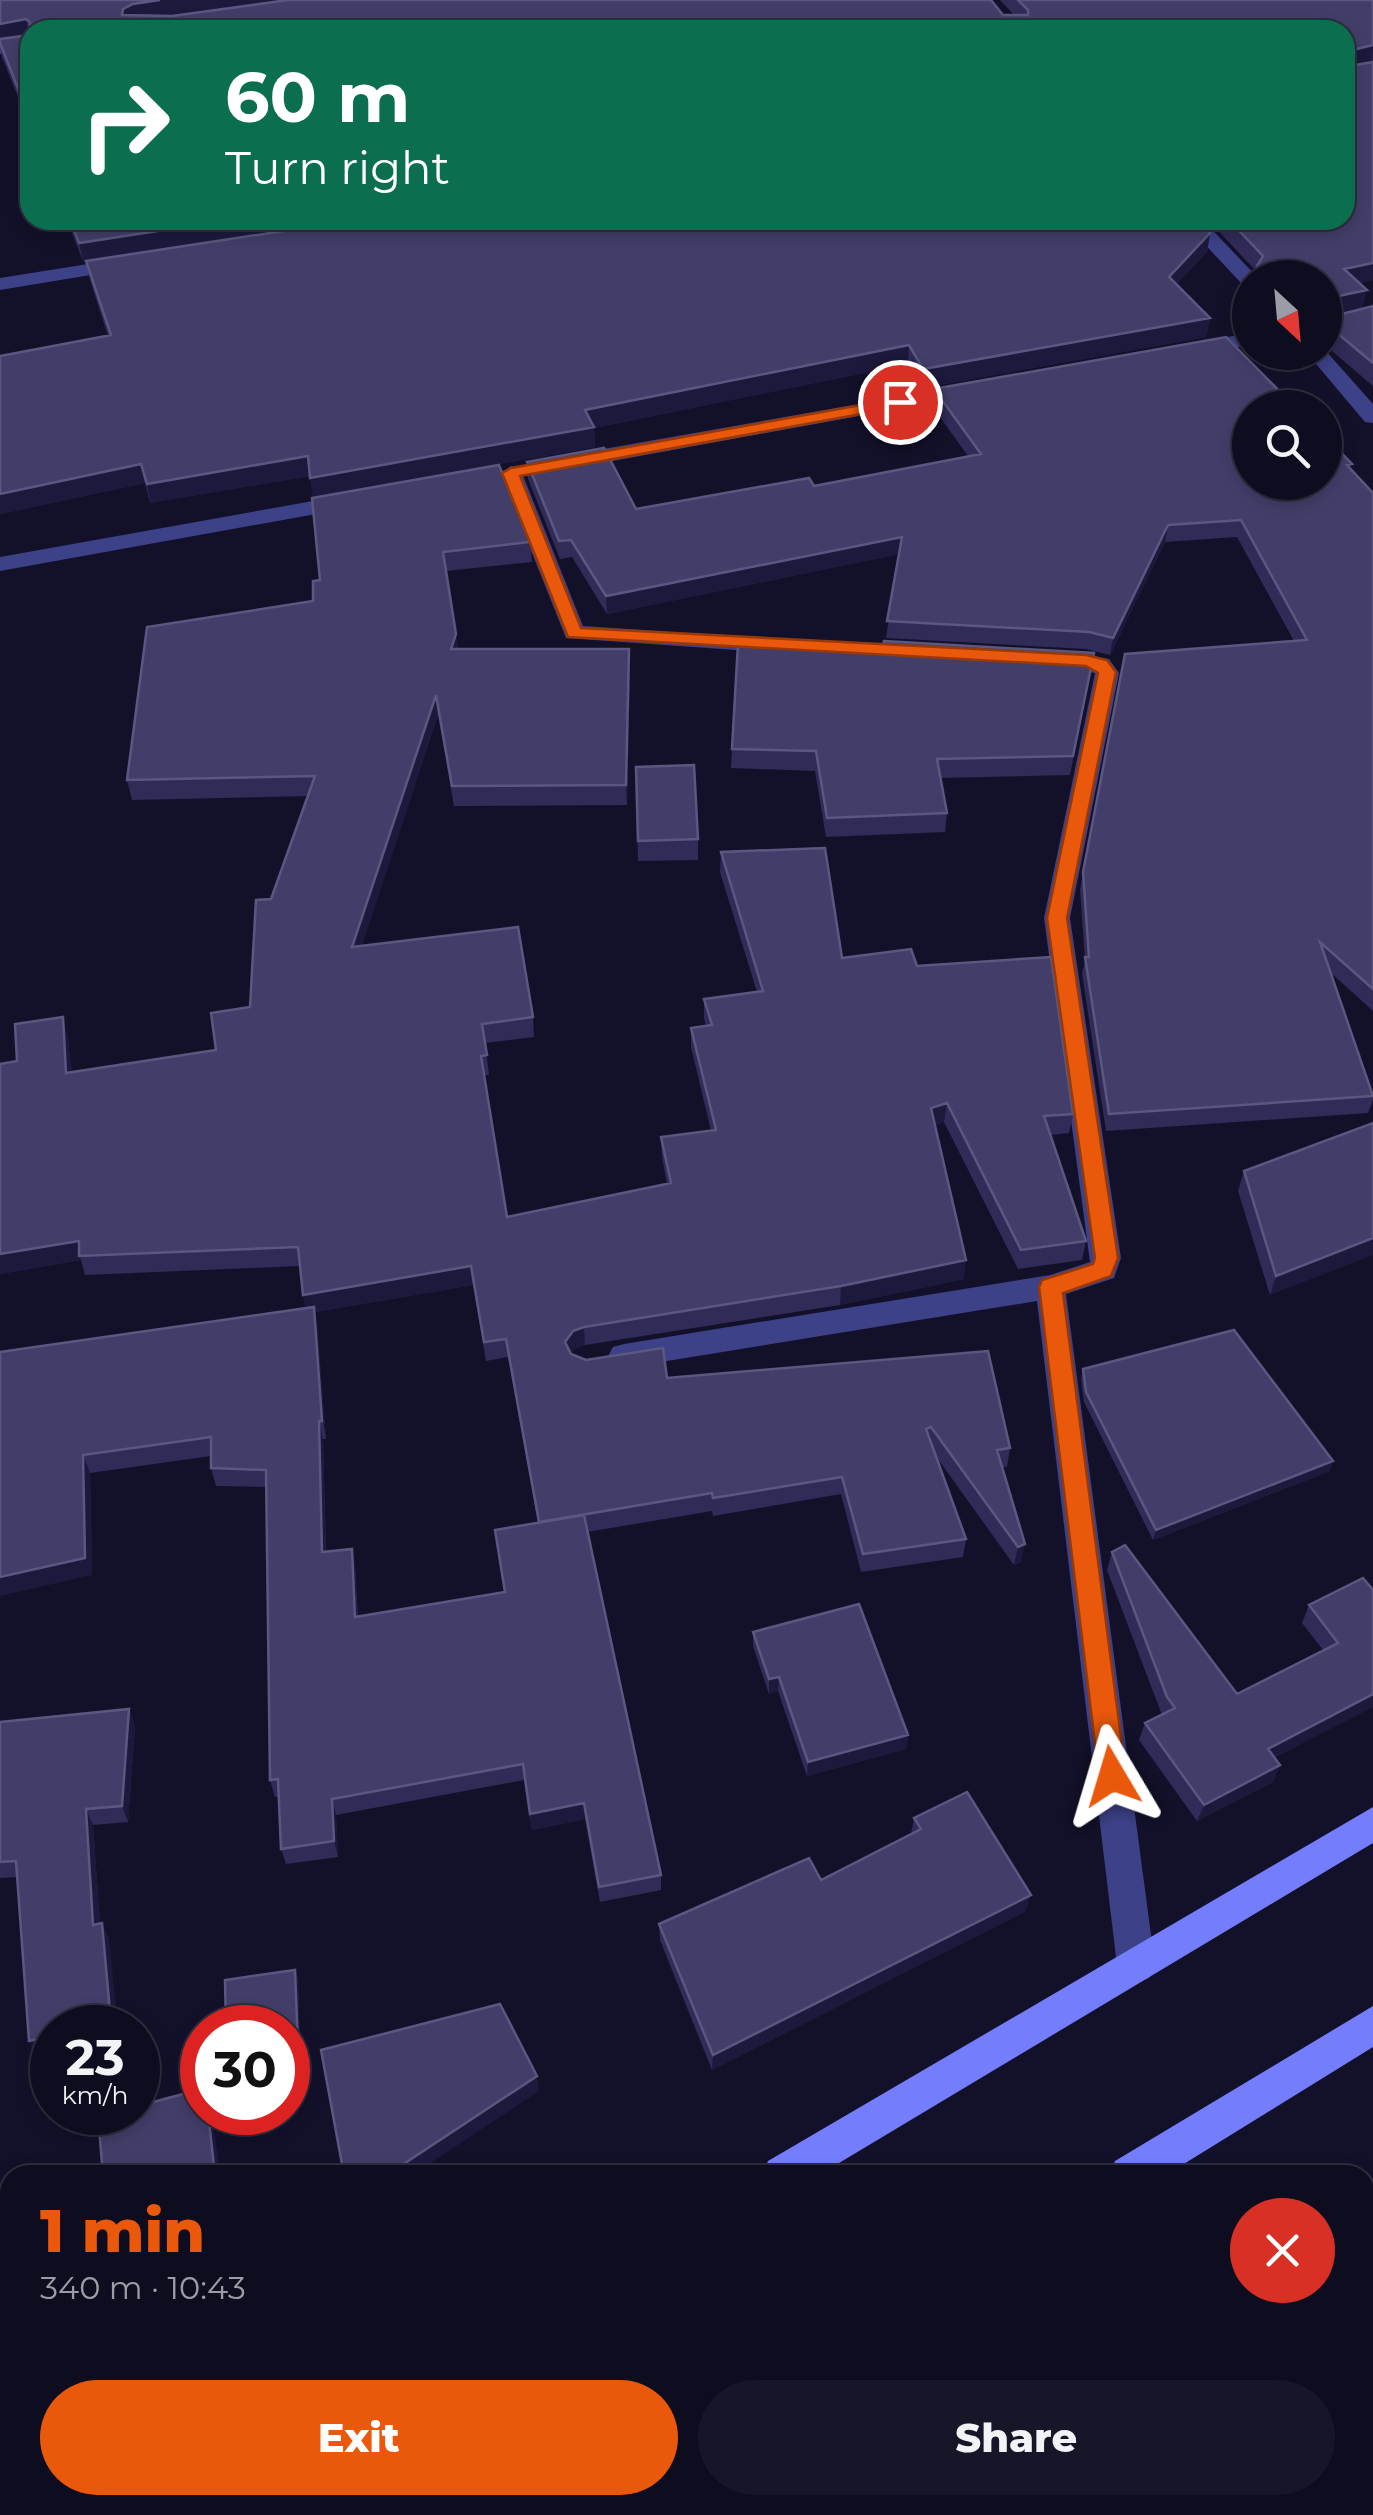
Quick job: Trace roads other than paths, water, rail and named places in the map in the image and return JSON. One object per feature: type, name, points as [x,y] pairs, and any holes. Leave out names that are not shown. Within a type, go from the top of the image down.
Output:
[{"type":"street","points":[[1202,230],[1232,262]]},
{"type":"street","points":[[0,284],[138,262]]},
{"type":"street","points":[[1172,353],[1232,342]]},
{"type":"street","points":[[1332,370],[1373,417]]},
{"type":"street","points":[[806,647],[574,633],[520,471],[997,385]]},
{"type":"street","points":[[0,564],[373,498]]},
{"type":"street","points":[[586,1362],[1050,1287],[1103,1270],[1106,1258],[1057,918],[1107,672],[1101,664],[1086,660],[1026,658]]},
{"type":"street","points":[[1050,1287],[1136,1964]]},
{"type":"street","points":[[799,2165],[1373,1824]]},
{"type":"street","points":[[1145,2165],[1373,2024]]}]
